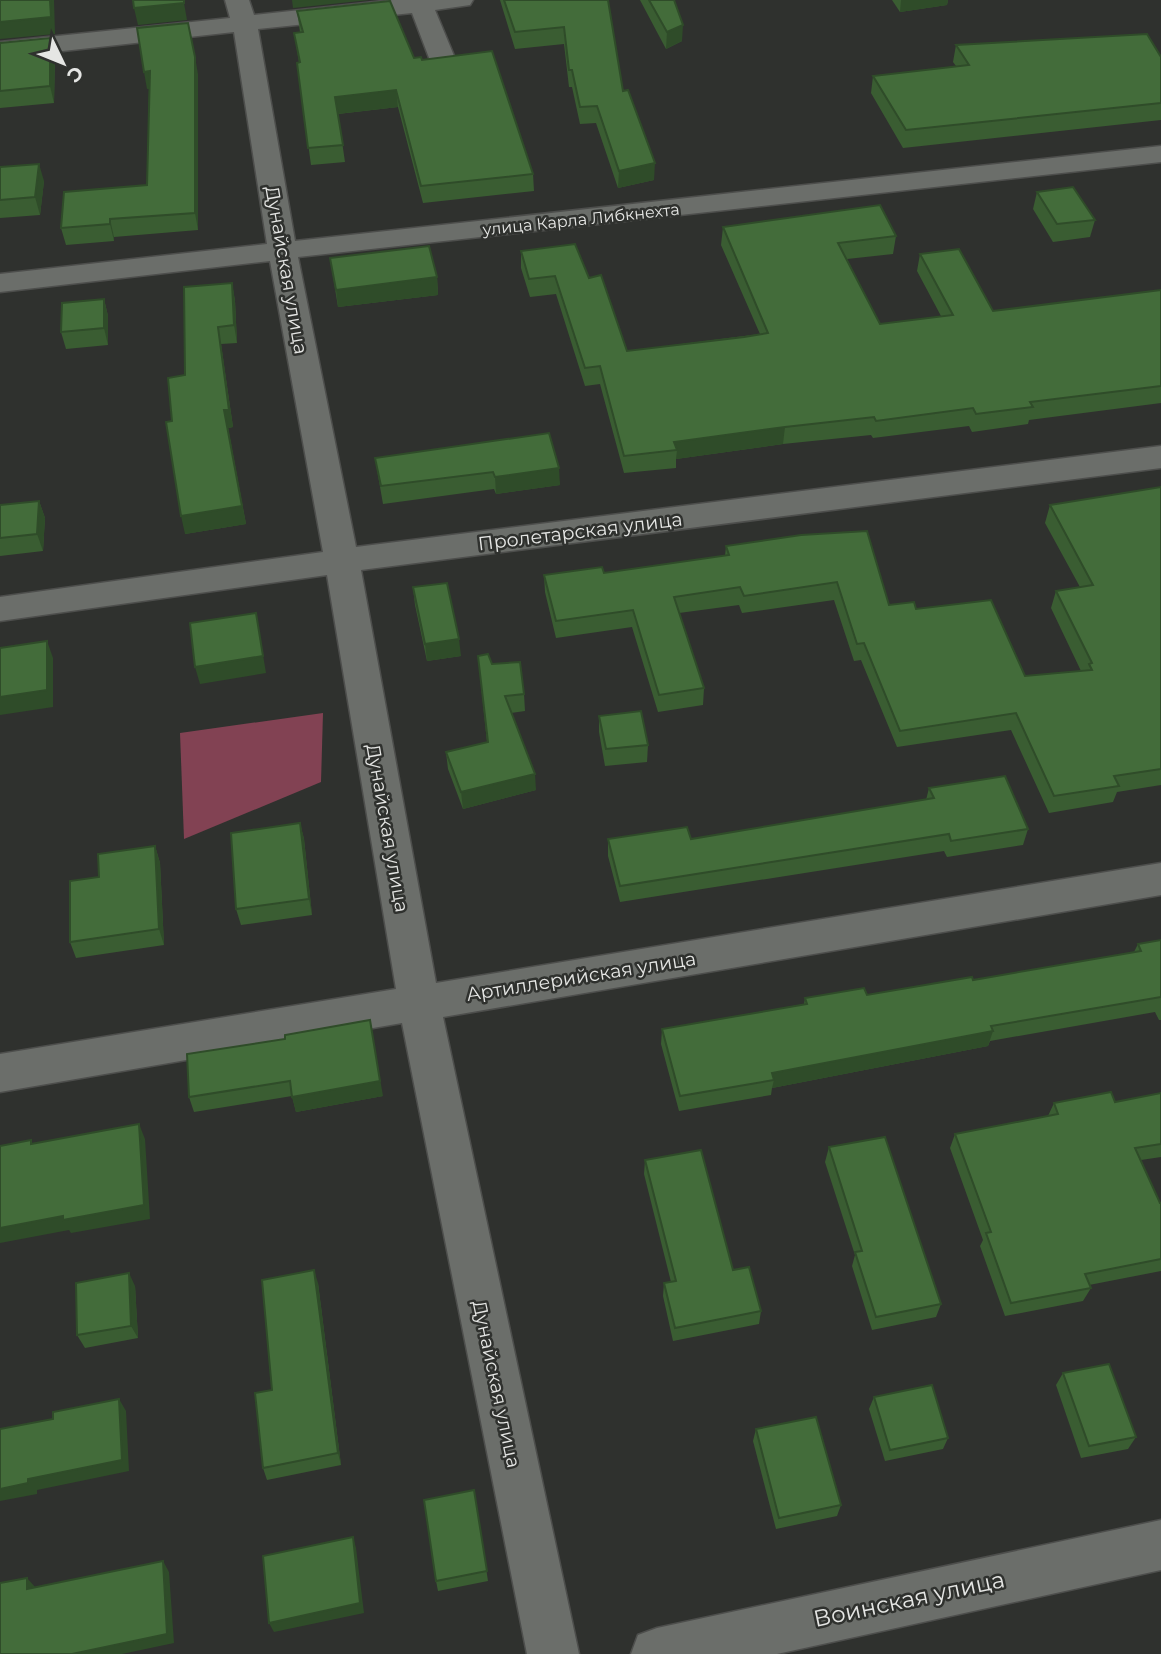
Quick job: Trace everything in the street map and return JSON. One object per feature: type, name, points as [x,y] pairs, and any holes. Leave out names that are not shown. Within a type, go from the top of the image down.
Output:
[{"type":"street","points":[[0,50],[241,12],[421,5],[461,0]]},
{"type":"street","points":[[421,5],[444,63]]},
{"type":"street","name":"Дунайская улица","points":[[241,12],[282,249],[342,561],[419,1003],[553,1654]]},
{"type":"street","name":"улица Карла Либкнехта","points":[[0,283],[282,249],[709,205],[1161,154]]},
{"type":"street","name":"Пролетарская улица","points":[[0,609],[342,561],[1161,457]]},
{"type":"street","name":"Артиллерийская улица","points":[[0,1073],[1161,879]]},
{"type":"street","name":"Воинская улица","points":[[657,1654],[1161,1545]]},
{"type":"shaded area","points":[[323,713],[321,782],[184,839],[180,733]]},
{"type":"building","points":[[0,0],[50,0],[51,17],[0,22]]},
{"type":"building","points":[[133,0],[184,0],[184,3],[134,8]]},
{"type":"building","points":[[504,0],[608,0],[623,91],[628,90],[655,163],[619,171],[597,106],[580,107],[572,70],[569,70],[564,27],[515,32]]},
{"type":"building","points":[[649,0],[674,0],[683,25],[667,32]]},
{"type":"building","points":[[390,1],[414,58],[421,57],[422,60],[492,51],[533,174],[421,186],[396,90],[335,97],[343,145],[308,148],[297,63],[300,62],[294,33],[303,32],[297,11]]},
{"type":"building","points":[[188,23],[195,57],[195,213],[110,219],[110,224],[61,228],[64,192],[147,185],[150,71],[144,72],[137,28]]},
{"type":"building","points":[[1147,34],[1161,57],[1161,103],[906,130],[873,76],[969,65],[956,45]]},
{"type":"building","points":[[50,38],[50,86],[0,91],[0,43]]},
{"type":"building","points":[[39,164],[35,197],[0,200],[0,167]]},
{"type":"building","points":[[1073,187],[1095,220],[1057,224],[1037,192]]},
{"type":"building","points":[[880,205],[896,236],[838,243],[880,324],[953,315],[920,254],[959,249],[993,311],[1161,290],[1161,386],[1030,402],[1033,407],[976,414],[973,408],[876,421],[874,417],[785,427],[674,442],[677,450],[624,456],[600,366],[585,368],[555,276],[529,279],[521,251],[575,244],[589,278],[601,275],[627,351],[744,337],[768,333],[723,227]]},
{"type":"building","points":[[429,246],[437,277],[336,290],[330,258]]},
{"type":"building","points":[[232,283],[234,325],[218,327],[229,410],[224,410],[242,506],[181,516],[166,422],[172,421],[168,378],[185,375],[184,287]]},
{"type":"building","points":[[104,299],[104,328],[61,332],[62,303]]},
{"type":"building","points":[[549,433],[559,468],[495,477],[493,472],[381,486],[375,458]]},
{"type":"building","points":[[1161,487],[1161,769],[1114,776],[1119,786],[1054,796],[1016,713],[900,731],[864,643],[857,644],[837,582],[744,596],[740,587],[674,597],[704,688],[659,695],[633,610],[556,621],[544,575],[602,567],[604,573],[729,555],[726,546],[801,535],[867,531],[889,605],[914,602],[916,609],[991,600],[1025,676],[1092,670],[1089,664],[1092,663],[1056,591],[1093,585],[1050,505]]},
{"type":"building","points":[[39,501],[37,534],[0,538],[0,505]]},
{"type":"building","points":[[447,583],[459,639],[425,644],[413,587]]},
{"type":"building","points":[[256,613],[263,656],[195,667],[190,623]]},
{"type":"building","points":[[47,641],[47,690],[0,697],[0,648]]},
{"type":"building","points":[[488,654],[492,664],[520,662],[524,694],[505,696],[535,774],[461,792],[446,752],[488,742],[478,656]]},
{"type":"building","points":[[641,711],[648,745],[606,749],[599,716]]},
{"type":"building","points":[[1005,776],[1028,829],[951,841],[949,834],[620,886],[608,839],[687,827],[691,839],[934,798],[929,788]]},
{"type":"building","points":[[300,823],[309,899],[236,909],[231,833]]},
{"type":"building","points":[[155,846],[159,929],[70,942],[70,881],[99,877],[98,854]]},
{"type":"building","points":[[1161,940],[1161,997],[991,1026],[993,1031],[772,1073],[774,1080],[680,1096],[662,1029],[807,1004],[805,998],[864,988],[867,995],[1141,951],[1138,944]]},
{"type":"building","points":[[370,1020],[380,1081],[292,1097],[290,1081],[189,1097],[187,1054],[285,1039],[285,1035]]},
{"type":"building","points":[[1111,1092],[1115,1102],[1161,1093],[1161,1144],[1135,1148],[1161,1203],[1161,1259],[1085,1274],[1091,1288],[1011,1303],[986,1233],[991,1232],[955,1134],[1058,1114],[1054,1103]]},
{"type":"building","points":[[139,1124],[144,1205],[0,1228],[0,1146],[31,1140],[31,1144]]},
{"type":"building","points":[[885,1137],[941,1304],[876,1317],[855,1252],[862,1251],[829,1147]]},
{"type":"building","points":[[701,1150],[733,1270],[749,1267],[761,1311],[675,1328],[664,1283],[676,1281],[645,1160]]},
{"type":"building","points":[[314,1270],[338,1453],[263,1468],[255,1393],[272,1390],[262,1280]]},
{"type":"building","points":[[129,1273],[131,1326],[77,1335],[76,1283]]},
{"type":"building","points":[[1109,1364],[1136,1437],[1089,1446],[1063,1373]]},
{"type":"building","points":[[932,1385],[948,1438],[890,1450],[874,1397]]},
{"type":"building","points":[[119,1399],[122,1460],[28,1479],[28,1483],[0,1489],[0,1429],[53,1419],[53,1412]]},
{"type":"building","points":[[816,1417],[841,1505],[779,1518],[756,1429]]},
{"type":"building","points":[[474,1490],[487,1571],[436,1581],[424,1500]]},
{"type":"building","points":[[353,1537],[360,1603],[269,1623],[263,1556]]},
{"type":"building","points":[[163,1561],[167,1634],[72,1654],[0,1654],[0,1583],[27,1578],[27,1589]]}]
